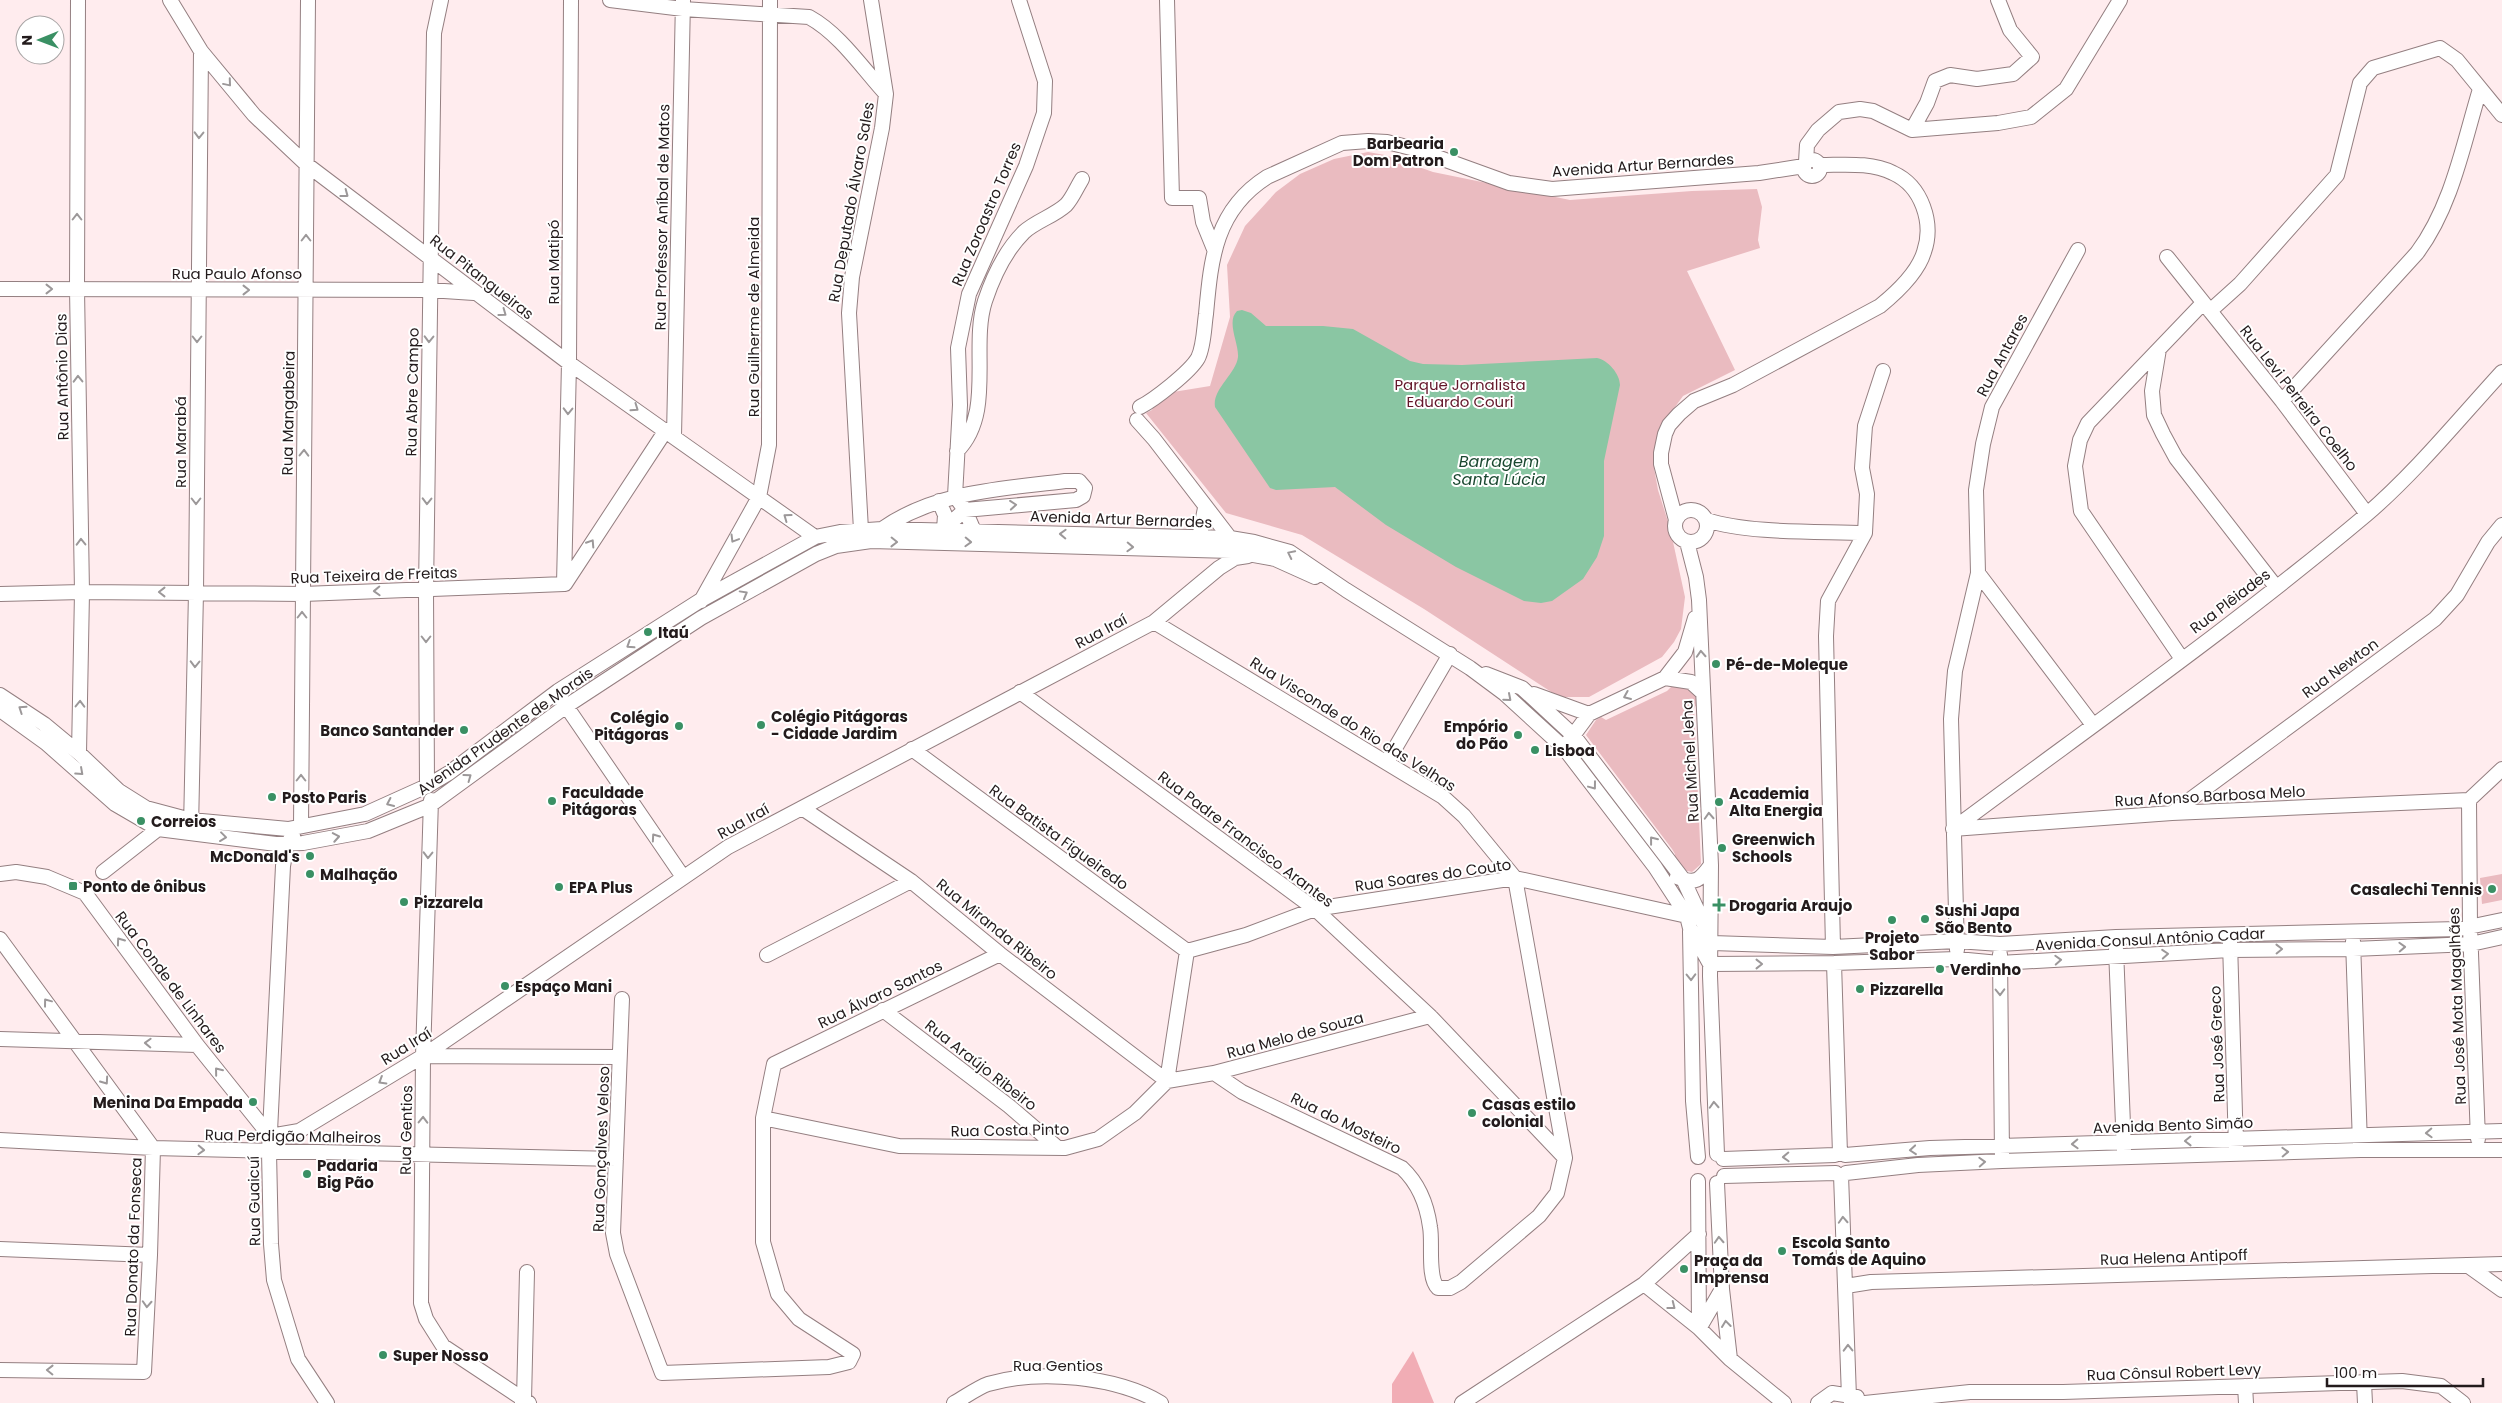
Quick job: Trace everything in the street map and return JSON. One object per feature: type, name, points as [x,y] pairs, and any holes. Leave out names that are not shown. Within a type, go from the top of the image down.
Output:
[{"type":"street","name":"Rua Antônio Dias","points":[[78,0],[77,289],[82,592],[79,753]]},
{"type":"street","name":"Rua Pitangueiras","points":[[170,0],[201,51],[254,115],[306,164],[431,257],[474,293],[815,537]]},
{"type":"street","name":"Rua Mangabeira","points":[[301,826],[308,0]]},
{"type":"street","name":"Rua Abre Campo","points":[[427,786],[426,590],[429,290],[434,33],[441,0]]},
{"type":"street","name":"Rua Matipó","points":[[564,584],[569,362],[571,0]]},
{"type":"street","points":[[610,0],[683,5],[770,16],[809,18],[820,23],[886,94]]},
{"type":"street","name":"Rua Guilherme de Almeida","points":[[701,618],[701,600],[759,496],[769,445],[770,0]]},
{"type":"street","name":"Rua Deputado Álvaro Sales","points":[[861,530],[849,313],[852,277],[882,128],[886,94],[872,0]]},
{"type":"street","points":[[1167,0],[1172,198],[1199,198],[1212,256]]},
{"type":"street","points":[[1912,130],[1927,103],[1935,81],[1950,75],[1977,79],[2013,74],[2032,57],[2010,30],[1998,0]]},
{"type":"street","points":[[1812,167],[1807,145],[1818,130],[1839,112],[1860,109],[1872,111],[1912,130],[1998,123],[2031,117],[2066,89],[2120,0]]},
{"type":"street","name":"Rua Zoroastro Torres","points":[[955,496],[960,405],[958,348],[969,294],[1026,166],[1044,113],[1046,81],[1024,1]]},
{"type":"street","name":"Rua Professor Aníbal de Matos","points":[[670,433],[683,5]]},
{"type":"street","points":[[2182,659],[2081,512],[2075,466],[2080,440],[2088,423],[2159,349],[2207,307],[2240,284],[2337,174],[2360,84],[2373,68],[2440,48],[2457,60],[2502,116]]},
{"type":"street","name":"Rua Marabá","points":[[191,826],[196,592],[197,290],[201,51]]},
{"type":"street","points":[[2282,401],[2417,253],[2434,228],[2444,207],[2480,89]]},
{"type":"street","name":"Avenida Artur Bernardes","points":[[1205,508],[1154,438],[1144,411],[1198,358],[1212,256],[1224,223],[1255,184],[1279,171],[1342,143],[1387,142],[1501,181],[1552,189],[1812,167],[1859,165],[1894,173],[1918,194],[1928,221],[1924,252],[1912,272],[1891,297],[1880,306],[1733,385],[1694,401],[1679,414],[1669,425],[1665,434],[1661,464],[1669,492],[1679,516]]},
{"type":"street","points":[[957,451],[966,442],[979,401],[980,333],[984,302],[1007,252],[1025,231],[1066,205],[1082,179]]},
{"type":"street","name":"Rua Antares","points":[[1957,959],[1952,709],[1955,671],[1978,573],[1976,490],[1983,444],[1992,407],[2078,250]]},
{"type":"street","name":"Rua Levi Perreira Coelho","points":[[2168,258],[2282,401],[2367,514]]},
{"type":"street","name":"Rua Paulo Afonso","points":[[0,289],[429,290],[474,293]]},
{"type":"street","points":[[2159,349],[2152,391],[2154,415],[2163,434],[2176,458],[2276,587]]},
{"type":"street","points":[[1833,947],[1826,636],[1828,601],[1865,533],[1867,494],[1862,468],[1865,426],[1883,371]]},
{"type":"street","name":"Rua Plêiades","points":[[1953,829],[2182,659],[2367,514],[2427,455],[2502,372]]},
{"type":"street","points":[[564,584],[670,433]]},
{"type":"street","name":"Avenida Prudente de Morais","points":[[0,710],[46,743],[115,804],[158,829],[191,826],[281,830],[366,814],[427,786],[449,773],[558,691],[701,600],[815,537],[882,529],[895,520],[955,496],[1065,481],[1079,481],[1085,488],[1083,496],[1071,500],[964,510]]},
{"type":"street","points":[[955,496],[974,531]]},
{"type":"street","points":[[939,501],[944,515],[944,530]]},
{"type":"street","points":[[1199,538],[1205,508]]},
{"type":"street","points":[[1205,508],[1230,545],[1220,568]]},
{"type":"street","points":[[919,542],[944,530],[964,510]]},
{"type":"street","points":[[1697,510],[1707,524],[1693,542],[1678,536],[1675,531],[1679,516],[1697,510]]},
{"type":"street","points":[[1707,524],[1865,533]]},
{"type":"street","name":"Rua Newton","points":[[2172,813],[2435,618],[2457,595],[2488,542],[2502,525]]},
{"type":"street","name":"Avenida Artur Bernardes","points":[[882,529],[1199,538],[1230,545],[1290,552],[1346,590],[1470,668],[1505,694],[1564,748],[1655,867],[1688,922],[1710,964]]},
{"type":"street","name":"Avenida Prudente de Morais","points":[[0,695],[44,724],[79,753],[119,791],[155,812],[191,826],[282,844],[368,832],[429,806],[565,707],[701,618],[816,554],[836,546],[871,541],[919,542]]},
{"type":"street","name":"Avenida Artur Bernardes","points":[[919,542],[1209,550],[1230,545]]},
{"type":"street","name":"Rua Michel Jeha","points":[[1693,542],[1699,600],[1711,865],[1712,943],[1710,964],[1720,1156]]},
{"type":"street","name":"Rua Iraí","points":[[270,1136],[299,1131],[423,1056],[728,847],[1154,622],[1220,568],[1256,548]]},
{"type":"street","points":[[1209,550],[1220,568]]},
{"type":"street","points":[[1978,573],[2093,725]]},
{"type":"street","name":"Rua Teixeira de Freitas","points":[[0,594],[82,592],[302,594],[564,584]]},
{"type":"street","points":[[1564,748],[1590,714],[1665,678],[1685,652],[1699,600]]},
{"type":"street","name":"Rua Visconde do Rio das Velhas","points":[[1154,622],[1387,762],[1450,803],[1464,816],[1515,878]]},
{"type":"street","points":[[1387,762],[1450,654]]},
{"type":"street","name":"Avenida Artur Bernardes","points":[[1470,668],[1522,688],[1574,736],[1683,879],[1712,943]]},
{"type":"street","points":[[1665,678],[1691,682],[1703,693]]},
{"type":"street","points":[[1522,688],[1564,707],[1590,714]]},
{"type":"street","points":[[558,691],[565,707],[683,877]]},
{"type":"street","name":"Rua Padre Francisco Arantes","points":[[1020,692],[1315,909],[1430,1016],[1565,1158]]},
{"type":"street","points":[[46,743],[64,754],[79,753]]},
{"type":"street","name":"Rua Batista Figueiredo","points":[[912,749],[1187,951]]},
{"type":"street","points":[[2469,800],[2502,769]]},
{"type":"street","points":[[429,806],[436,787],[449,773]]},
{"type":"street","name":"Rua Afonso Barbosa Melo","points":[[1953,829],[2172,813],[2469,800]]},
{"type":"street","name":"Rua José Mota Magalhães","points":[[2469,800],[2470,927],[2478,1132],[2477,1150]]},
{"type":"street","name":"Rua Gentios","points":[[429,806],[423,1056],[421,1303],[426,1320],[443,1346],[525,1402]]},
{"type":"street","name":"Rua Miranda Ribeiro","points":[[802,808],[910,880],[1000,954],[1167,1081]]},
{"type":"street","points":[[282,844],[301,826]]},
{"type":"street","points":[[103,872],[158,829]]},
{"type":"street","name":"Rua Guaicuí","points":[[281,830],[283,866],[270,1136],[271,1244],[274,1280],[298,1359],[326,1403]]},
{"type":"street","points":[[1655,867],[1683,879],[1695,881],[1701,878],[1711,865]]},
{"type":"street","name":"Rua Conde de Linhares","points":[[0,874],[16,872],[47,877],[85,893],[197,1045],[270,1136]]},
{"type":"street","points":[[1515,878],[1565,1158]]},
{"type":"street","name":"Rua Soares do Couto","points":[[1187,951],[1246,935],[1315,909],[1515,878],[1688,922]]},
{"type":"street","points":[[767,955],[910,880]]},
{"type":"street","name":"Avenida Consul Antônio Cadar","points":[[1712,943],[1833,947],[1957,941],[2000,944],[2116,937],[2230,933],[2353,932],[2470,927],[2502,920]]},
{"type":"street","points":[[1688,922],[1693,1100],[1698,1156],[1693,1171],[1698,1181],[1699,1328]]},
{"type":"street","points":[[2353,932],[2360,1150]]},
{"type":"street","name":"Rua José Greco","points":[[2230,933],[2236,1154]]},
{"type":"street","points":[[2116,937],[2124,1158]]},
{"type":"street","name":"Avenida Consul Antônio Cadar","points":[[1710,964],[1834,963],[1957,959],[1999,963],[2230,950],[2353,949],[2471,944],[2502,937]]},
{"type":"street","name":"Rua Donato da Fonseca","points":[[0,939],[153,1148],[144,1372],[0,1370]]},
{"type":"street","points":[[2000,944],[2002,1154]]},
{"type":"street","points":[[1167,1081],[1187,951]]},
{"type":"street","name":"Rua Álvaro Santos","points":[[763,1118],[774,1064],[1000,954]]},
{"type":"street","points":[[1834,963],[1840,1155],[1830,1164],[1841,1174],[1850,1400]]},
{"type":"street","name":"Rua Gonçalves Veloso","points":[[622,999],[613,1233],[617,1254],[662,1373],[828,1366],[849,1362],[853,1354],[799,1319],[778,1294],[763,1242],[763,1118]]},
{"type":"street","name":"Rua Araújo Ribeiro","points":[[883,1010],[1009,1106],[1058,1148]]},
{"type":"street","name":"Rua Melo de Souza","points":[[1167,1081],[1214,1073],[1430,1016]]},
{"type":"street","points":[[0,1039],[197,1045]]},
{"type":"street","points":[[423,1056],[620,1057]]},
{"type":"street","points":[[402,1068],[414,1075],[423,1085]]},
{"type":"street","name":"Rua do Mosteiro","points":[[1214,1073],[1242,1092],[1402,1168],[1414,1179],[1425,1206],[1430,1227],[1432,1276],[1434,1284],[1438,1288],[1450,1288],[1461,1282],[1539,1216],[1557,1193],[1565,1158]]},
{"type":"street","name":"Rua Costa Pinto","points":[[763,1118],[899,1146],[1066,1148],[1098,1139],[1134,1113],[1167,1081]]},
{"type":"street","name":"Avenida Bento Simão","points":[[1721,1179],[1841,1174],[2002,1154],[2124,1142],[2502,1131]]},
{"type":"street","name":"Rua Perdigão Malheiros","points":[[0,1140],[270,1152],[616,1159]]},
{"type":"street","name":"Avenida Bento Simão","points":[[1720,1156],[1840,1155],[1930,1148],[2002,1154],[2124,1158],[2360,1150],[2502,1150]]},
{"type":"street","points":[[1698,1156],[1706,1152],[1720,1156],[1726,1164],[1721,1179],[1722,1288],[1730,1358]]},
{"type":"street","points":[[1698,1181],[1707,1185],[1721,1179]]},
{"type":"street","points":[[1462,1403],[1644,1284],[1698,1234]]},
{"type":"street","points":[[0,1249],[150,1255]]},
{"type":"street","name":"Rua Helena Antipoff","points":[[1846,1286],[1871,1282],[2502,1264]]},
{"type":"street","points":[[2467,1265],[2502,1290]]},
{"type":"street","points":[[525,1402],[527,1272]]},
{"type":"street","points":[[1644,1284],[1699,1328],[1730,1358],[1784,1403]]},
{"type":"street","points":[[1699,1328],[1722,1288]]},
{"type":"street","name":"Rua Gentios","points":[[954,1403],[987,1384],[1028,1378],[1089,1378],[1110,1382],[1161,1403]]},
{"type":"street","name":"Rua Cônsul Robert Levy","points":[[1850,1400],[1880,1400],[1970,1392],[2402,1381],[2431,1384],[2450,1391],[2463,1403]]},
{"type":"street","points":[[1759,1383],[1765,1403]]},
{"type":"street","points":[[2364,1383],[2365,1403]]},
{"type":"street","points":[[2245,1386],[2246,1403]]},
{"type":"street","points":[[1818,1403],[1832,1394],[1838,1393],[1850,1400]]},
{"type":"street","name":"Rua Cônsul Robert Levy","points":[[1865,1403],[1880,1400]]},
{"type":"green space","name":"Parque Jornalista Eduardo Couri","points":[[1368,152],[1385,155],[1433,172],[1570,200],[1692,191],[1757,189],[1762,207],[1758,240],[1760,248],[1687,271],[1735,370],[1683,396],[1662,425],[1656,449],[1654,468],[1658,490],[1670,528],[1685,597],[1681,629],[1674,642],[1662,657],[1589,697],[1559,697],[1424,609],[1302,535],[1226,513],[1146,413],[1152,410],[1157,399],[1167,393],[1210,386],[1230,317],[1227,265],[1245,226],[1276,192],[1300,174],[1334,159]]},
{"type":"green space","points":[[1673,685],[1689,689],[1695,694],[1699,702],[1694,708],[1701,864],[1692,872],[1683,870],[1674,859],[1675,854],[1672,849],[1586,735],[1596,720],[1601,717],[1606,720],[1667,691]]},
{"type":"green space","name":"Casalechi Tennis","points":[[2502,874],[2502,900],[2482,904],[2480,878]]},
{"type":"shaded area","points":[[1413,1351],[1434,1403],[1392,1403],[1392,1384]]},
{"type":"water","name":"Barragem Santa Lúcia","points":[[1242,310],[1251,313],[1266,326],[1323,326],[1353,329],[1410,361],[1423,364],[1462,365],[1597,358],[1609,365],[1616,372],[1620,385],[1604,461],[1604,536],[1597,557],[1583,579],[1552,601],[1541,603],[1524,601],[1456,567],[1386,525],[1335,487],[1276,490],[1270,488],[1215,407],[1217,394],[1233,369],[1238,357],[1233,321],[1237,311]]},
{"type":"place","name":"Barbearia Dom Patron","points":[[1454,152]]},
{"type":"place","name":"Itaú","points":[[648,632]]},
{"type":"place","name":"Pé-de-Moleque","points":[[1716,664]]},
{"type":"place","name":"Colégio Pitágoras - Cidade Jardim","points":[[761,725]]},
{"type":"place","name":"Colégio Pitágoras","points":[[679,726]]},
{"type":"place","name":"Banco Santander","points":[[464,730]]},
{"type":"place","name":"Empório do Pão","points":[[1518,735]]},
{"type":"place","name":"Lisboa","points":[[1535,750]]},
{"type":"place","name":"Posto Paris","points":[[272,797]]},
{"type":"place","name":"Faculdade Pitágoras","points":[[552,801]]},
{"type":"place","name":"Academia Alta Energia","points":[[1719,802]]},
{"type":"place","name":"Correios","points":[[141,821]]},
{"type":"place","name":"Greenwich Schools","points":[[1722,848]]},
{"type":"place","name":"McDonald's","points":[[310,856]]},
{"type":"place","name":"Malhação","points":[[310,874]]},
{"type":"place","name":"Ponto de ônibus","points":[[73,886]]},
{"type":"place","name":"EPA Plus","points":[[559,887]]},
{"type":"place","name":"Casalechi Tennis","points":[[2492,889]]},
{"type":"place","name":"Pizzarela","points":[[404,902]]},
{"type":"place","name":"Drogaria Araujo","points":[[1719,905]]},
{"type":"place","name":"Sushi Japa São Bento","points":[[1925,919]]},
{"type":"place","name":"Projeto Sabor","points":[[1892,920]]},
{"type":"place","name":"Verdinho","points":[[1940,969]]},
{"type":"place","name":"Espaço Mani","points":[[505,986]]},
{"type":"place","name":"Pizzarella","points":[[1860,989]]},
{"type":"place","name":"Menina Da Empada","points":[[253,1102]]},
{"type":"place","name":"Casas estilo colonial","points":[[1472,1113]]},
{"type":"place","name":"Padaria Big Pão","points":[[307,1174]]},
{"type":"place","name":"Escola Santo Tomás de Aquino","points":[[1782,1251]]},
{"type":"place","name":"Praça da Imprensa","points":[[1684,1269]]},
{"type":"place","name":"Super Nosso","points":[[383,1355]]}]
